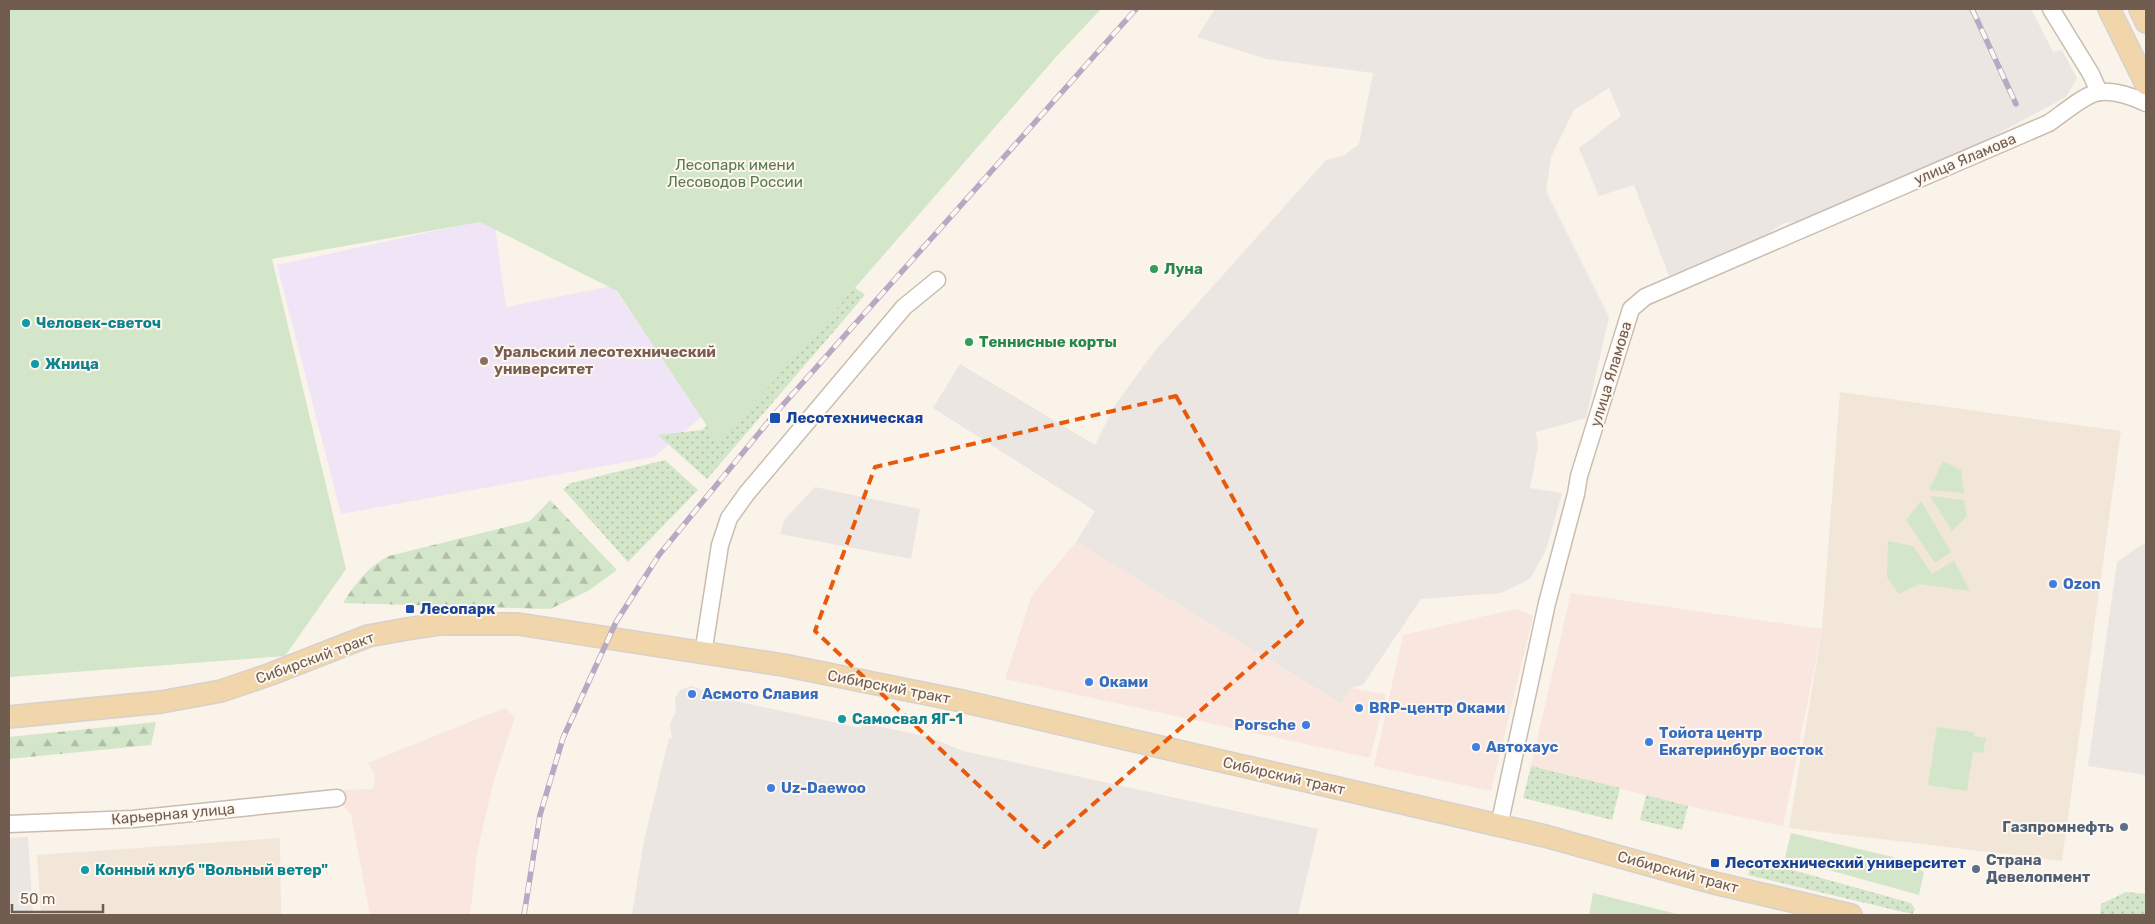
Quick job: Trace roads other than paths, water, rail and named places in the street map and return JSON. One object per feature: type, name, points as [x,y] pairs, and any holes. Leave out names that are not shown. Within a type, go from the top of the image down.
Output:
[{"type":"main road","points":[[2109,9],[2146,84]]},
{"type":"main road","points":[[2140,9],[2146,22]]},
{"type":"main road","name":"Сибирский тракт","points":[[9,716],[161,702],[222,691],[368,636],[440,624],[518,624],[784,665],[962,701],[1545,836],[1710,882],[1851,915]]},
{"type":"street","points":[[2051,9],[2091,74],[2099,92],[2124,95],[2146,103]]},
{"type":"street","name":"улица Яламова","points":[[1499,826],[1547,603],[1579,476],[1631,309],[1645,296],[2049,123],[2073,106],[2099,92]]},
{"type":"street","points":[[703,654],[720,545],[729,518],[747,493],[904,307],[937,280]]},
{"type":"street","name":"Карьерная улица","points":[[9,824],[133,819],[337,798]]},
{"type":"railway","points":[[524,915],[540,815],[563,738],[616,622],[659,555],[773,416],[1136,9]]},
{"type":"railway","points":[[1972,9],[2016,104]]},
{"type":"place","name":"Луна","points":[[1154,269]]},
{"type":"place","name":"Человек-светоч","points":[[26,323]]},
{"type":"place","name":"Теннисные корты","points":[[969,342]]},
{"type":"place","name":"Уральский лесотехнический университет","points":[[484,361]]},
{"type":"place","name":"Жница","points":[[35,364]]},
{"type":"place","name":"Лесотехническая","points":[[775,418]]},
{"type":"place","name":"Ozon","points":[[2053,584]]},
{"type":"place","name":"Лесопарк","points":[[410,609]]},
{"type":"place","name":"Оками","points":[[1089,682]]},
{"type":"place","name":"Асмото Славия","points":[[692,694]]},
{"type":"place","name":"BRP-центр Оками","points":[[1359,708]]},
{"type":"place","name":"Самосвал ЯГ-1","points":[[842,719]]},
{"type":"place","name":"Porsche","points":[[1306,725]]},
{"type":"place","name":"Тойота центр Екатеринбург восток","points":[[1649,742]]},
{"type":"place","name":"Автохаус","points":[[1476,747]]},
{"type":"place","name":"Uz-Daewoo","points":[[771,788]]},
{"type":"place","name":"Газпромнефть","points":[[2124,827]]},
{"type":"place","name":"Лесотехнический университет","points":[[1715,863]]},
{"type":"place","name":"Страна Девелопмент","points":[[1976,869]]},
{"type":"place","name":"Конный клуб \"Вольный ветер\"","points":[[85,870]]},
{"type":"park label","name":"Лесопарк имени Лесоводов России","points":[[735,174]]}]
